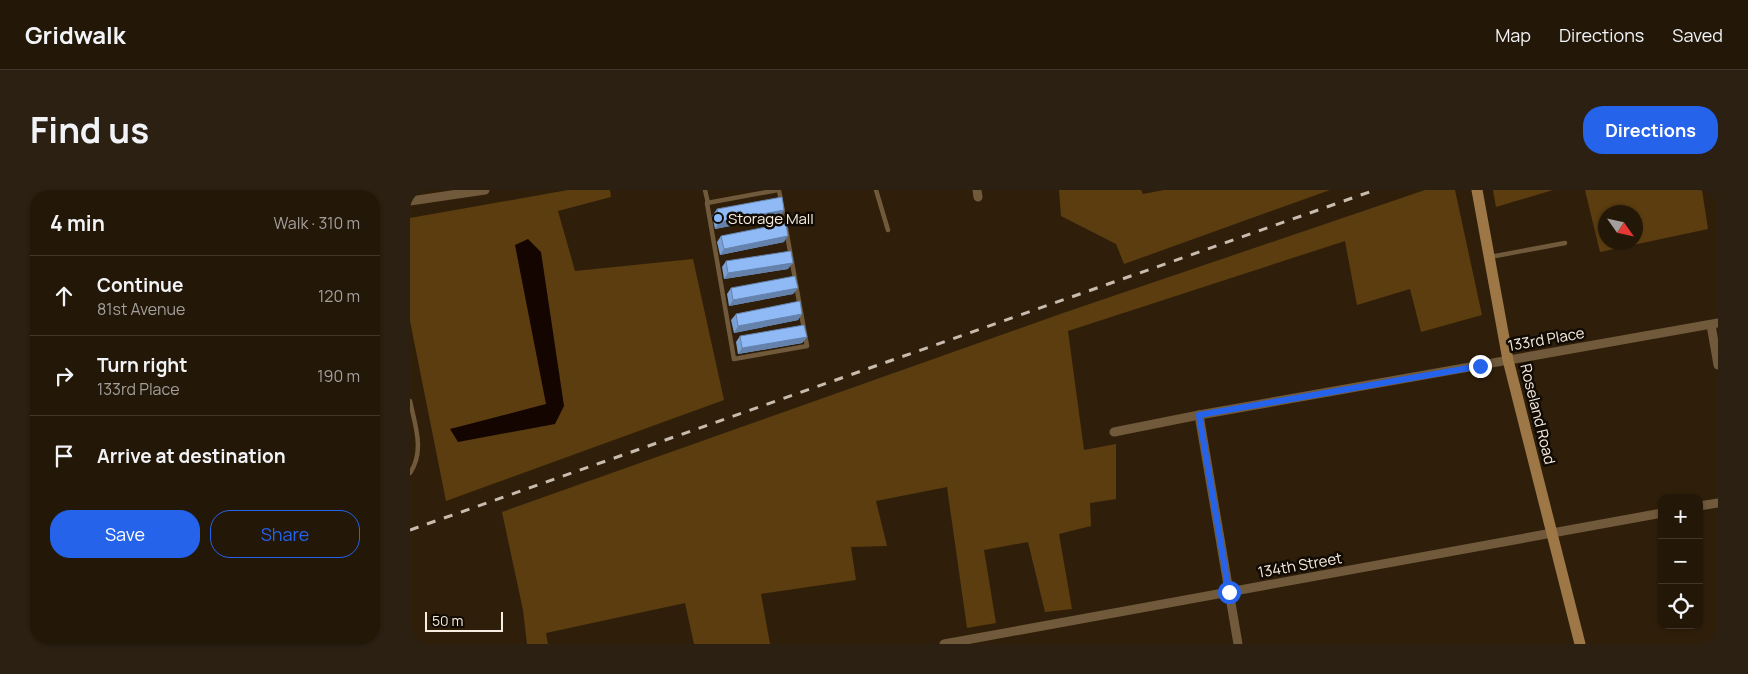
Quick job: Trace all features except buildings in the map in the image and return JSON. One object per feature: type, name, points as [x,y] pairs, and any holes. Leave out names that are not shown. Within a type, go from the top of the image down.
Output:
[{"type":"main road","name":"Roseland Road","points":[[1477,190],[1508,360],[1580,644]]},
{"type":"street","points":[[410,201],[485,190]]},
{"type":"street","points":[[1715,324],[1718,365]]},
{"type":"street","name":"133rd Place","points":[[1114,432],[1199,415],[1715,324]]},
{"type":"street","points":[[1199,415],[1238,644]]},
{"type":"street","points":[[1703,505],[1718,502]]},
{"type":"street","name":"134th Street","points":[[944,644],[1658,514]]},
{"type":"lane","points":[[705,190],[734,359],[807,346],[779,190],[708,203]]},
{"type":"lane","points":[[876,190],[888,230]]},
{"type":"lane","points":[[1488,257],[1565,243]]},
{"type":"lane","points":[[410,401],[418,449],[415,466],[410,473]]},
{"type":"shaded area","points":[[568,190],[610,190],[611,197],[558,211],[575,271],[693,259],[724,400],[446,501],[410,321],[410,218]]},
{"type":"shaded area","points":[[1059,190],[1141,190],[1143,194],[1164,190],[1330,190],[1124,264],[1116,244],[1061,216]]},
{"type":"shaded area","points":[[1425,190],[1455,190],[1482,315],[1421,332],[1410,289],[1357,305],[1345,241],[1068,331],[1084,450],[1116,444],[1116,499],[1090,503],[1091,526],[1059,534],[1072,609],[1045,612],[1028,542],[984,550],[996,623],[967,628],[947,487],[876,501],[887,546],[851,547],[856,580],[761,594],[770,644],[694,644],[685,603],[546,633],[548,644],[527,644],[523,610],[502,512],[1066,312]]},
{"type":"shaded area","points":[[1493,190],[1553,190],[1496,207]]},
{"type":"shaded area","points":[[1585,190],[1702,190],[1708,229],[1643,243],[1643,205],[1598,205],[1598,244]]},
{"type":"shaded area","points":[[528,239],[541,252],[564,406],[555,424],[458,442],[450,429],[546,404],[515,245]]},
{"type":"railway","points":[[410,530],[1375,190]]},
{"type":"place","name":"Storage Mall","points":[[718,218]]},
{"type":"route","points":[[1229,592],[1199,415],[1480,366]]}]
